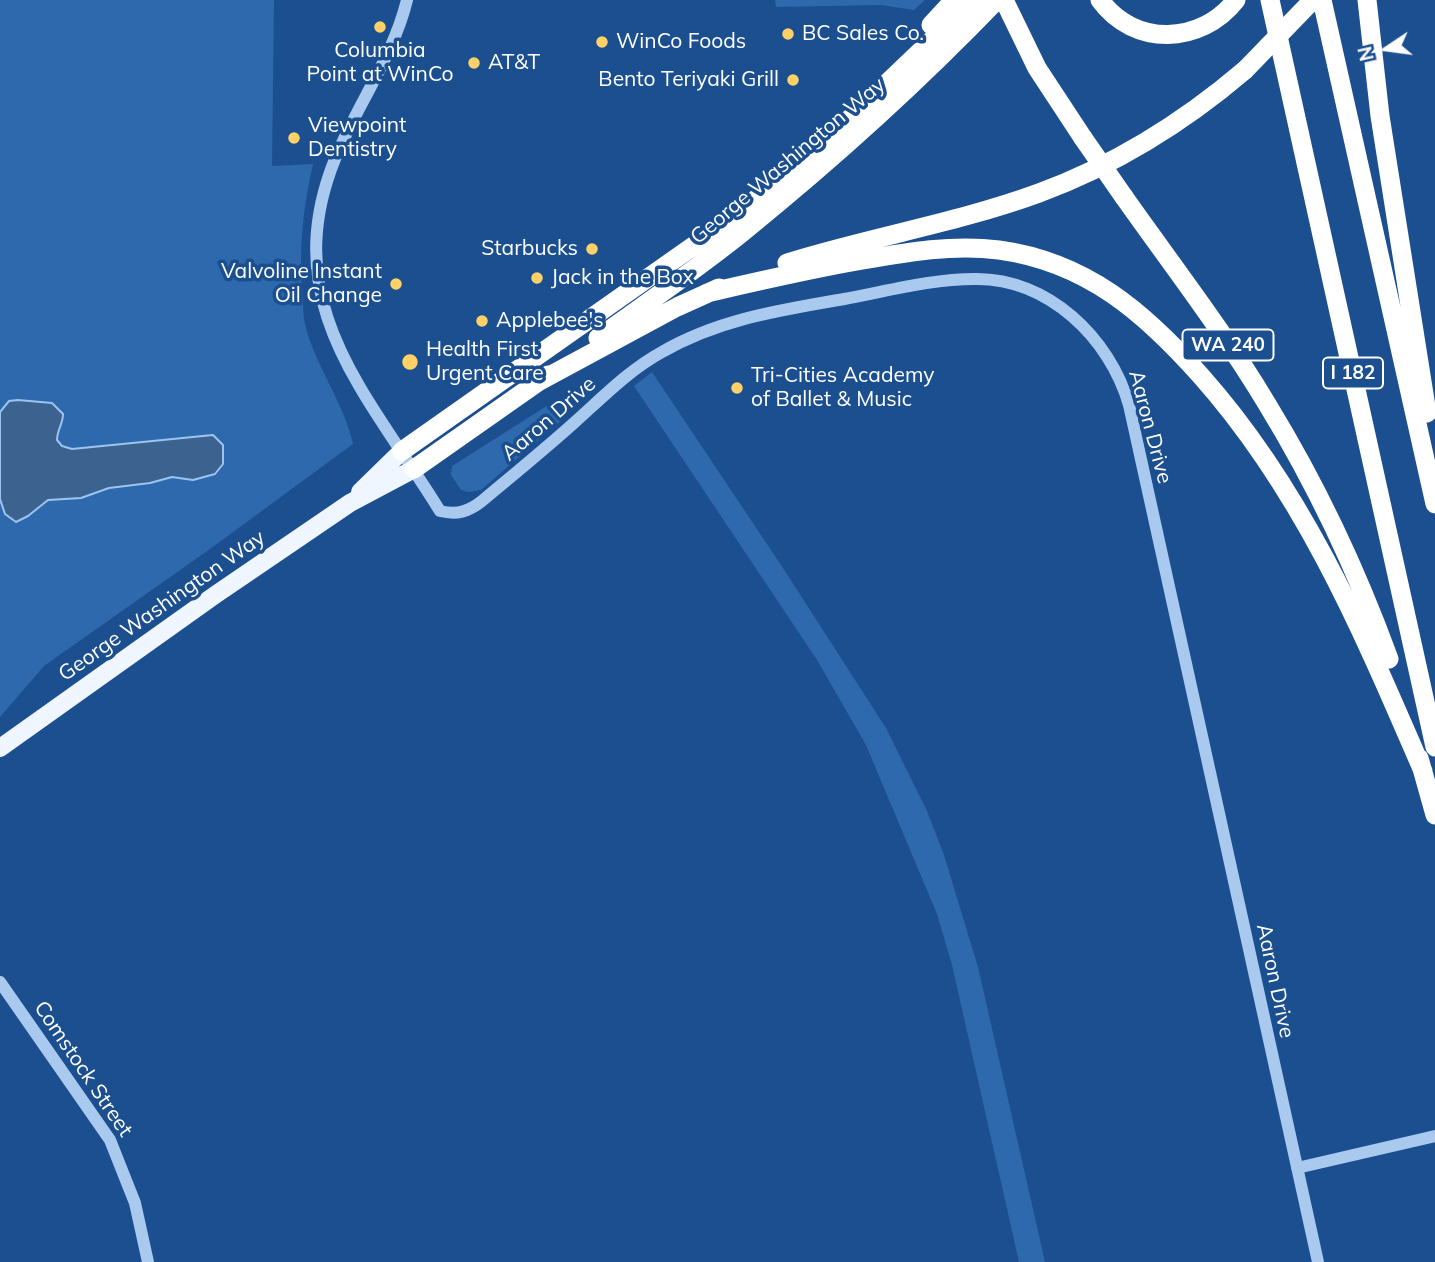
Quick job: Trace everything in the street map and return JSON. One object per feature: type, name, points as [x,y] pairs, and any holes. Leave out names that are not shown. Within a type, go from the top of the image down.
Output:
[{"type":"highway","points":[[839,128],[954,0]]},
{"type":"highway","name":"George Washington Way","points":[[402,451],[736,216],[839,128],[974,0]]},
{"type":"highway","name":"George Washington Way","points":[[414,469],[695,268],[787,196],[901,96],[997,0]]},
{"type":"highway","name":"WA 240","points":[[1004,0],[1023,42],[1054,96],[1242,366],[1293,448],[1348,559],[1373,617],[1399,690],[1435,815]]},
{"type":"highway","points":[[1100,0],[1124,24],[1161,36],[1203,27],[1217,20],[1236,0]]},
{"type":"highway","name":"I 182","points":[[1270,0],[1435,747]]},
{"type":"highway","points":[[538,382],[707,293],[759,272],[812,255],[1003,205],[1041,192],[1120,156],[1163,131],[1212,97],[1245,70],[1313,0]]},
{"type":"highway","name":"I 182","points":[[1322,0],[1435,503]]},
{"type":"highway","points":[[1367,0],[1380,116],[1435,466]]},
{"type":"highway","points":[[707,293],[806,270],[946,248],[1001,251],[1025,256],[1066,269],[1102,285],[1149,321],[1198,373],[1246,431],[1296,505],[1331,566],[1367,641],[1423,771]]},
{"type":"main road","name":"George Washington Way","points":[[351,503],[402,451]]},
{"type":"main road","name":"George Washington Way","points":[[0,748],[204,602],[351,503],[414,469]]},
{"type":"street","points":[[407,0],[385,60],[345,136],[326,185],[316,228],[315,265],[321,299],[342,357],[414,469]]},
{"type":"street","name":"Aaron Drive","points":[[414,469],[440,510],[452,514],[468,511],[529,462],[634,370],[687,339],[751,316],[909,286],[978,278],[1013,284],[1032,291],[1066,311],[1104,350],[1121,378],[1129,405],[1318,1262]]},
{"type":"street","name":"Comstock Street","points":[[0,982],[110,1140],[135,1203],[148,1262]]},
{"type":"street","points":[[1297,1168],[1435,1136]]},
{"type":"shaded area","points":[[0,0],[274,0],[272,166],[313,164],[301,247],[304,318],[315,355],[343,413],[353,444],[44,666],[0,717]]},
{"type":"shaded area","points":[[775,0],[925,0],[914,10],[881,5],[776,7]]},
{"type":"shaded area","points":[[652,372],[886,728],[927,811],[944,855],[978,967],[1045,1262],[1019,1262],[952,965],[937,914],[866,745],[817,660],[634,386]]},
{"type":"shaded area","points":[[9,401],[52,403],[63,414],[57,440],[62,446],[72,449],[213,435],[223,445],[223,464],[215,474],[193,480],[172,477],[150,483],[109,488],[81,498],[48,500],[16,522],[5,514],[0,499],[0,412]]},
{"type":"shaded area","points":[[553,402],[565,417],[481,490],[461,490],[451,475],[452,466]]},
{"type":"place","name":"Columbia Point at WinCo","points":[[380,27]]},
{"type":"place","name":"BC Sales Co.","points":[[788,34]]},
{"type":"place","name":"WinCo Foods","points":[[602,42]]},
{"type":"place","name":"AT&T","points":[[474,63]]},
{"type":"place","name":"Bento Teriyaki Grill","points":[[793,80]]},
{"type":"place","name":"Viewpoint Dentistry","points":[[294,138]]},
{"type":"place","name":"Starbucks","points":[[592,249]]},
{"type":"place","name":"Jack in the Box","points":[[537,278]]},
{"type":"place","name":"Valvoline Instant Oil Change","points":[[396,284]]},
{"type":"place","name":"Applebee's","points":[[482,321]]},
{"type":"place","name":"Health First Urgent Care","points":[[410,362]]},
{"type":"place","name":"Tri-Cities Academy of Ballet & Music","points":[[737,388]]}]
